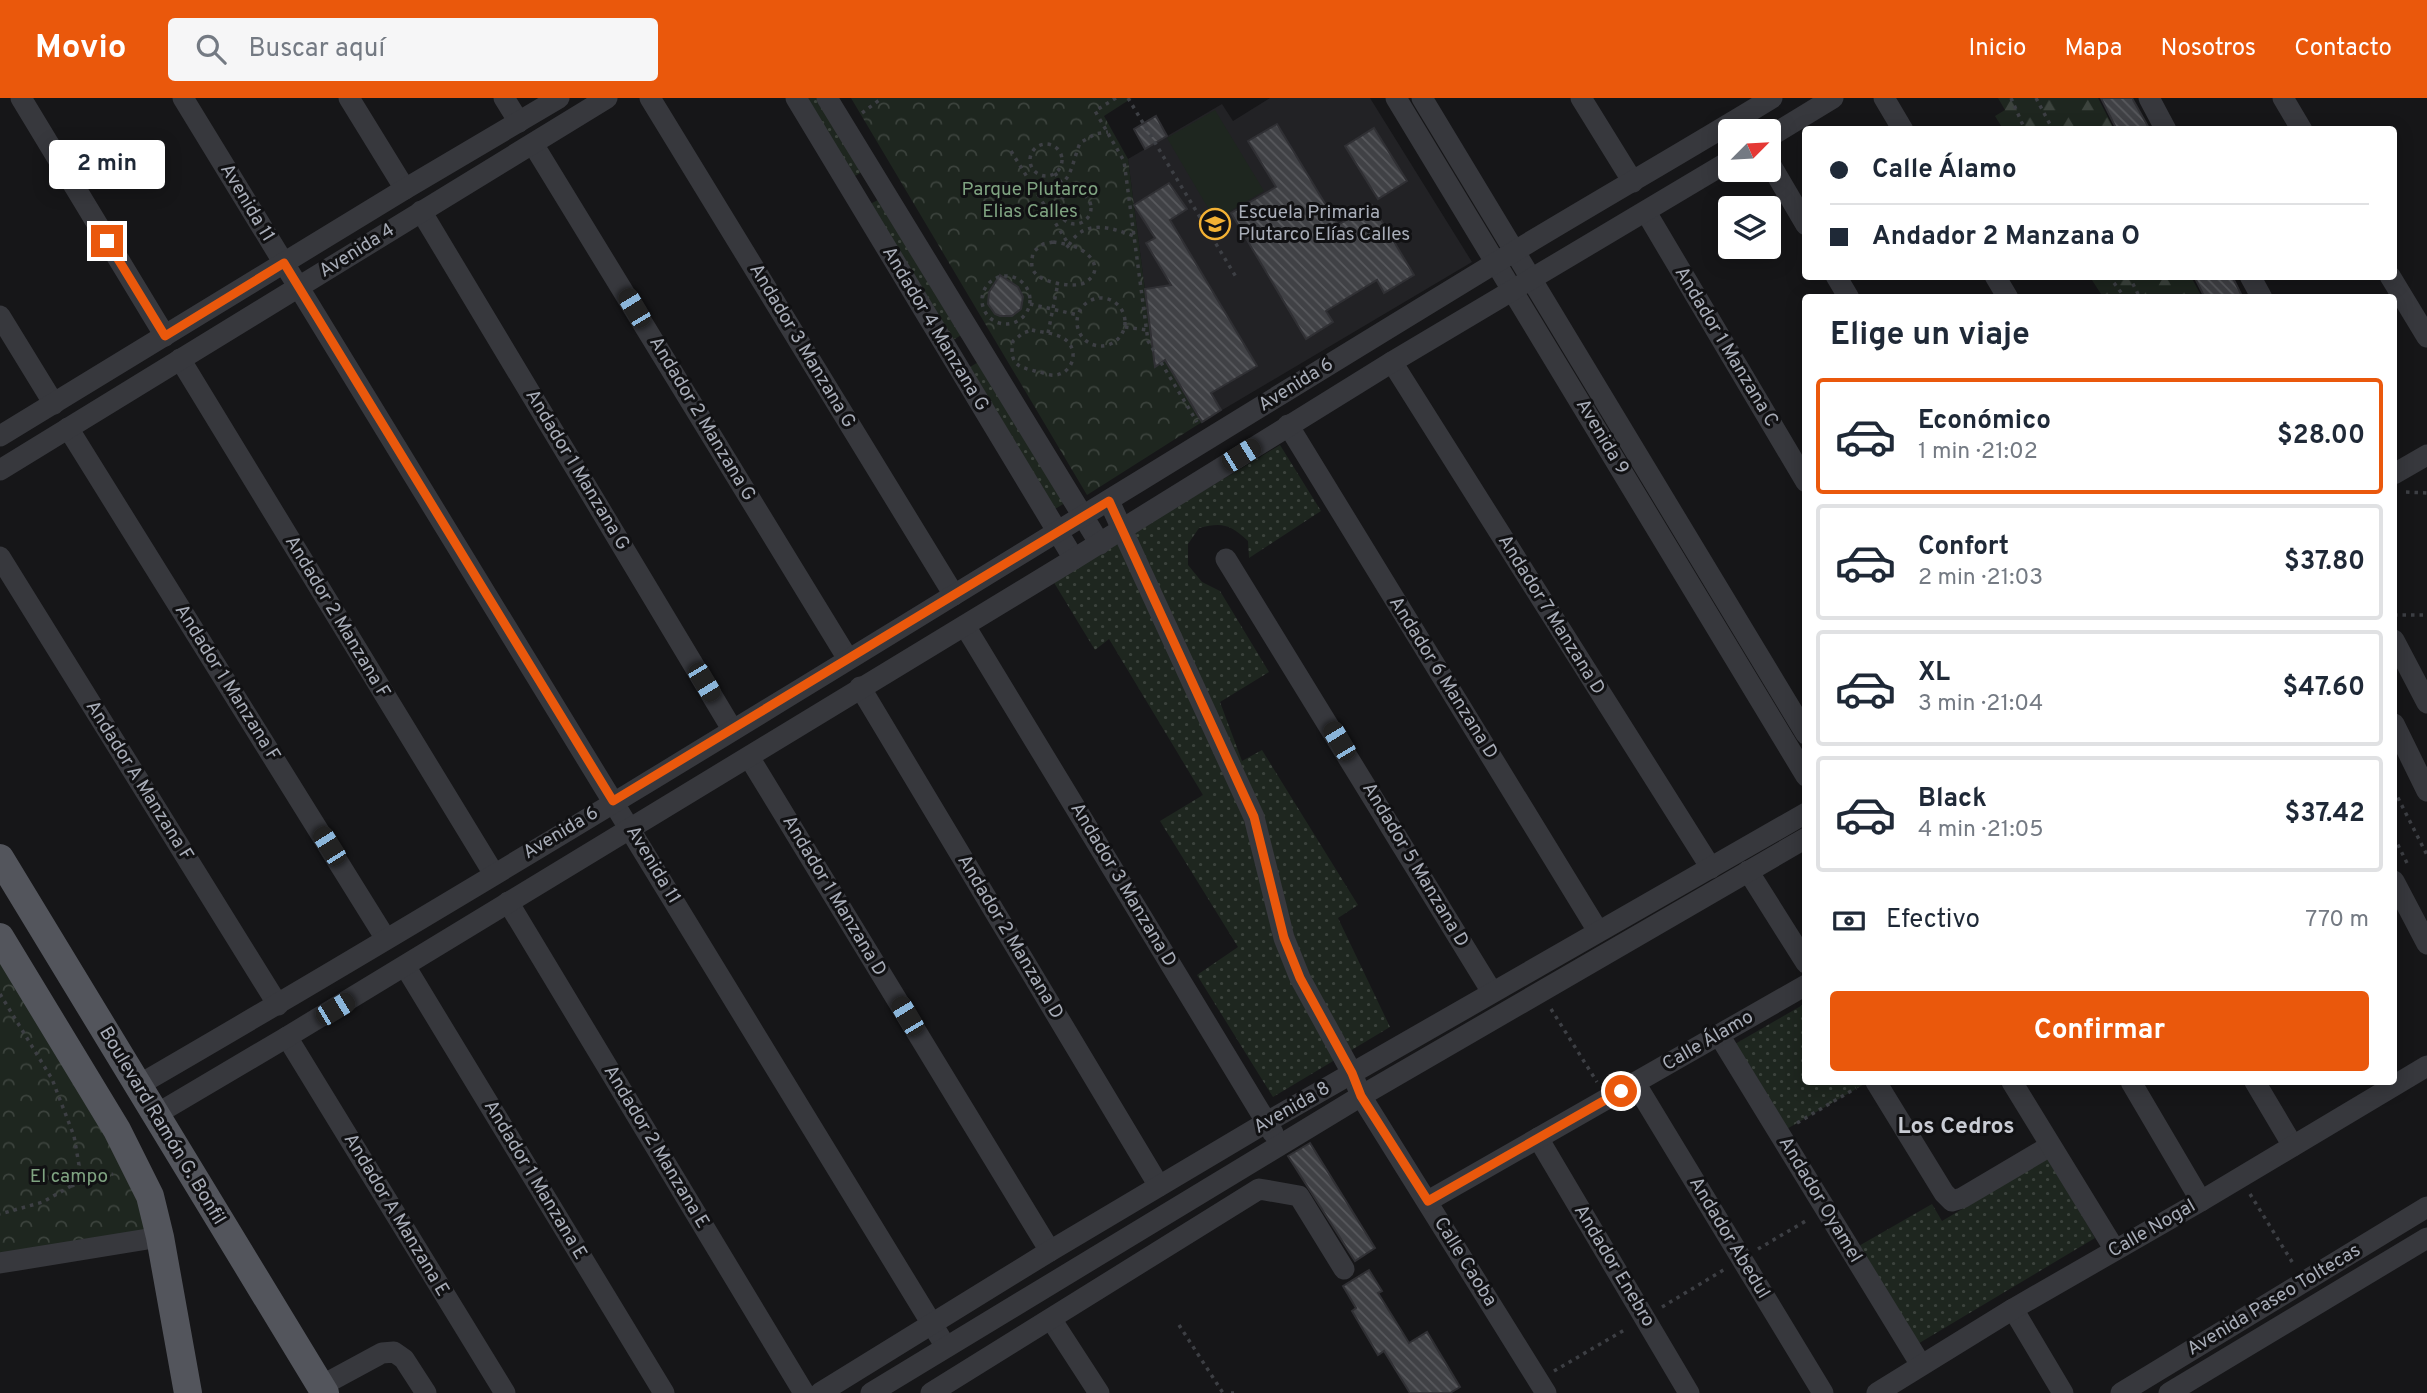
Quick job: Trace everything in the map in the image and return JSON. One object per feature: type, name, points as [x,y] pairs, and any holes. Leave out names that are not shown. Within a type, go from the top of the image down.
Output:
[{"type":"main road","name":"Boulevard Ramón G. Bonfil","points":[[0,858],[323,1390]]},
{"type":"main road","points":[[0,937],[137,1166],[150,1196],[188,1393]]},
{"type":"street","points":[[20,98],[165,336]]},
{"type":"street","name":"Avenida 11","points":[[183,98],[946,1347]]},
{"type":"street","points":[[349,98],[405,189]]},
{"type":"street","points":[[504,98],[519,122]]},
{"type":"street","name":"Avenida 4","points":[[0,436],[559,98]]},
{"type":"street","name":"Avenida 4","points":[[0,470],[607,98]]},
{"type":"street","name":"Andador 3 Manzana G","points":[[650,98],[954,595]]},
{"type":"street","name":"Andador 4 Manzana G","points":[[796,98],[1074,559]]},
{"type":"street","name":"Andador 4 Manzana G","points":[[827,98],[1100,544]]},
{"type":"street","name":"Avenida 9","points":[[1396,98],[1802,769]]},
{"type":"street","name":"Avenida 9","points":[[1422,98],[1802,727]]},
{"type":"street","points":[[1581,98],[1633,182]]},
{"type":"street","name":"Avenida 6","points":[[137,1086],[278,1005],[1109,501],[1496,262],[1633,182],[1739,106],[1772,98]]},
{"type":"street","points":[[1782,128],[1833,98]]},
{"type":"street","points":[[1884,98],[1901,126]]},
{"type":"street","points":[[2149,98],[2164,126]]},
{"type":"street","points":[[2283,98],[2300,126]]},
{"type":"street","name":"Andador 2 Manzana G","points":[[533,144],[848,659]]},
{"type":"street","name":"Avenida 6","points":[[155,1115],[1123,530],[1288,425],[1718,168]]},
{"type":"street","points":[[1781,182],[1802,218]]},
{"type":"street","points":[[856,197],[879,183]]},
{"type":"street","name":"Andador 1 Manzana G","points":[[421,211],[732,729]]},
{"type":"street","name":"Andador 1 Manzana C","points":[[1646,212],[1802,475]]},
{"type":"street","points":[[326,239],[341,262]]},
{"type":"street","points":[[2392,280],[2427,337]]},
{"type":"street","points":[[247,285],[262,309]]},
{"type":"street","points":[[0,316],[54,404]]},
{"type":"street","points":[[956,362],[980,348]]},
{"type":"street","name":"Andador 2 Manzana F","points":[[180,359],[494,874]]},
{"type":"street","name":"Andador 7 Manzana D","points":[[1392,362],[1711,868]]},
{"type":"street","name":"Andador 6 Manzana D","points":[[1288,425],[1598,930]]},
{"type":"street","name":"Andador 1 Manzana F","points":[[68,428],[386,939]]},
{"type":"street","points":[[2400,483],[2427,455]]},
{"type":"street","name":"Calle Caoba","points":[[1109,501],[1254,817],[1284,938],[1300,978],[1352,1073],[1361,1096],[1542,1387]]},
{"type":"street","name":"Andador A Manzana F","points":[[0,557],[278,1005]]},
{"type":"street","name":"Andador 5 Manzana D","points":[[1226,559],[1492,992]]},
{"type":"street","name":"Andador 3 Manzana D","points":[[965,626],[1280,1145]]},
{"type":"street","points":[[2397,646],[2427,703]]},
{"type":"street","name":"Andador 2 Manzana D","points":[[860,687],[1159,1186]]},
{"type":"street","points":[[2397,730],[2427,791]]},
{"type":"street","name":"Andador 1 Manzana D","points":[[749,757],[1050,1251]]},
{"type":"street","name":"Avenida 8","points":[[820,1393],[1266,1122],[1802,815]]},
{"type":"street","name":"Avenida 8","points":[[871,1393],[1361,1096],[1802,840]]},
{"type":"street","points":[[1748,871],[1802,957]]},
{"type":"street","points":[[2397,887],[2427,944]]},
{"type":"street","name":"Andador 2 Manzana E","points":[[508,902],[803,1393]]},
{"type":"street","name":"Andador 1 Manzana E","points":[[405,966],[664,1393]]},
{"type":"street","name":"Calle Álamo","points":[[1428,1201],[1802,987]]},
{"type":"street","name":"Andador Oyamel","points":[[1718,1035],[1921,1365]]},
{"type":"street","name":"Andador A Manzana E","points":[[288,1037],[505,1393]]},
{"type":"street","name":"Calle Nogal","points":[[2397,1079],[2427,1066]]},
{"type":"street","name":"Andador Abedul","points":[[1635,1083],[1823,1393]]},
{"type":"street","points":[[1866,1085],[1952,1201],[1962,1198],[2050,1146]]},
{"type":"street","points":[[2014,1085],[2115,1250]]},
{"type":"street","points":[[2134,1085],[2201,1201]]},
{"type":"street","points":[[2257,1085],[2293,1146]]},
{"type":"street","name":"Calle Nogal","points":[[1877,1393],[2013,1309],[2293,1146],[2379,1087]]},
{"type":"street","name":"Andador Enebro","points":[[1538,1138],[1689,1393]]},
{"type":"street","points":[[931,1393],[1259,1189],[1299,1196],[1344,1269]]},
{"type":"street","name":"Avenida Paseo Toltecas","points":[[2121,1393],[2427,1207]]},
{"type":"street","points":[[0,1263],[160,1237]]},
{"type":"street","name":"Avenida Paseo Toltecas","points":[[2169,1393],[2427,1238]]},
{"type":"street","points":[[2013,1309],[2063,1393]]},
{"type":"street","points":[[1051,1319],[1099,1393]]},
{"type":"street","points":[[323,1390],[382,1353],[394,1352],[404,1359],[426,1393]]},
{"type":"path","points":[[843,124],[883,98]]},
{"type":"path","points":[[1116,98],[1095,111],[1124,161],[1148,341],[1200,427]]},
{"type":"path","points":[[1128,98],[1236,277]]},
{"type":"path","points":[[2011,98],[2023,126]]},
{"type":"path","points":[[2036,98],[2051,126]]},
{"type":"path","points":[[1034,187],[1045,189],[1062,184],[1072,170],[1080,143],[1095,134],[1108,132]]},
{"type":"path","points":[[1043,144],[1054,146],[1058,150],[1062,160],[1055,173],[1045,176],[1036,172],[1030,164],[1034,149],[1043,144]]},
{"type":"path","points":[[1011,150],[1069,245]]},
{"type":"path","points":[[1055,173],[1068,193]]},
{"type":"path","points":[[1078,192],[1090,202],[1090,212],[1082,222],[1070,223],[1062,216],[1061,201],[1068,193],[1078,192]]},
{"type":"path","points":[[1082,222],[1086,229]]},
{"type":"path","points":[[1069,245],[1074,235],[1086,229],[1108,228],[1134,236]]},
{"type":"path","points":[[1053,242],[1065,244],[1066,248],[1069,245],[1080,247],[1088,253],[1094,265],[1092,277],[1085,284],[1075,287],[1058,283],[1043,279],[1035,273],[1031,264],[1033,252],[1043,244],[1053,242]]},
{"type":"path","points":[[1010,276],[1024,283],[1028,289],[1030,304],[1027,312],[1016,322],[1000,323],[986,314],[982,298],[988,283],[995,278],[1010,276]]},
{"type":"path","points":[[1048,333],[1058,283]]},
{"type":"path","points":[[1105,298],[1113,300],[1123,312],[1125,327],[1118,340],[1111,344],[1095,346],[1082,336],[1078,329],[1078,316],[1090,300],[1105,298]]},
{"type":"path","points":[[1030,304],[1078,316]]},
{"type":"path","points":[[1125,327],[1147,330]]},
{"type":"path","points":[[1032,330],[1048,333],[1059,335],[1071,346],[1071,365],[1065,372],[1055,376],[1022,368],[1014,362],[1011,352],[1013,341],[1032,330]]},
{"type":"path","points":[[2400,483],[2427,493]]},
{"type":"path","points":[[2397,615],[2427,615]]},
{"type":"path","points":[[2397,796],[2427,855]]},
{"type":"path","points":[[1539,991],[1607,1099]]},
{"type":"path","points":[[0,994],[52,1079],[74,1136],[79,1165],[71,1186]]},
{"type":"path","points":[[1780,1133],[1866,1085]]},
{"type":"path","points":[[0,1214],[43,1202],[71,1186],[137,1166]]},
{"type":"path","points":[[2240,1178],[2304,1282]]},
{"type":"path","points":[[1542,1387],[1644,1317],[1826,1209]]},
{"type":"path","points":[[1179,1325],[1223,1393]]},
{"type":"shaded area","points":[[1270,98],[1370,98],[1472,262],[1202,422],[1151,336],[1128,159],[1222,104],[1233,121]]},
{"type":"green space","points":[[804,98],[818,98],[864,171],[853,177]]},
{"type":"green space","name":"Parque Plutarco Elias Calles","points":[[851,98],[1132,98],[1104,116],[1128,159],[1151,336],[1202,422],[1087,495]]},
{"type":"green space","points":[[1998,98],[2098,98],[2112,126],[2001,126],[1995,116],[2005,110]]},
{"type":"green space","points":[[1215,110],[1264,191],[1215,220],[1167,138]]},
{"type":"green space","points":[[880,199],[963,334],[953,340],[870,204]]},
{"type":"green space","points":[[2092,280],[2193,280],[2200,294],[2101,294]]},
{"type":"green space","points":[[980,361],[1065,503],[1055,509],[970,367]]},
{"type":"green space","points":[[1280,445],[1321,511],[1249,558],[1248,541],[1236,531],[1220,525],[1199,528],[1188,544],[1188,565],[1202,582],[1220,591],[1269,672],[1220,702],[1242,761],[1262,750],[1358,905],[1338,918],[1390,1027],[1273,1097],[1197,975],[1238,947],[1160,821],[1203,795],[1109,639],[1095,650],[1053,581]]},
{"type":"green space","name":"El campo","points":[[0,930],[165,1232],[0,1260]]},
{"type":"green space","points":[[1802,1005],[1802,1085],[1863,1085],[1785,1130],[1735,1044]]},
{"type":"green space","points":[[2048,1158],[2095,1238],[1916,1345],[1857,1247],[1932,1204],[1942,1221]]},
{"type":"building","points":[[2101,98],[2132,98],[2148,126],[2115,126]]},
{"type":"building","points":[[1156,116],[1167,136],[1145,149],[1134,129]]},
{"type":"building","points":[[1277,124],[1338,225],[1372,205],[1414,275],[1384,293],[1377,280],[1326,311],[1333,322],[1306,339],[1231,213],[1276,187],[1248,141]]},
{"type":"building","points":[[1374,128],[1407,181],[1378,199],[1345,146]]},
{"type":"building","points":[[1169,183],[1187,209],[1170,220],[1257,366],[1211,393],[1221,410],[1202,422],[1165,360],[1155,367],[1145,289],[1171,285],[1146,243],[1155,238],[1134,205]]},
{"type":"building","points":[[1000,275],[1018,287],[1023,297],[1021,309],[1012,316],[995,314],[988,304],[989,292]]},
{"type":"building","points":[[2196,280],[2234,280],[2241,294],[2203,294]]},
{"type":"building","points":[[1310,1143],[1375,1248],[1355,1261],[1288,1156]]},
{"type":"building","points":[[1369,1270],[1382,1291],[1378,1293],[1409,1343],[1427,1332],[1460,1387],[1450,1393],[1410,1393],[1384,1351],[1378,1355],[1352,1311],[1356,1308],[1343,1286]]},
{"type":"place","name":"Escuela Primaria Plutarco Elías Calles","points":[[1215,224]]},
{"type":"district","name":"Los Cedros","points":[[1956,1127]]},
{"type":"route","points":[[107,241],[165,336],[284,263],[613,801],[1109,501],[1254,817],[1284,938],[1300,978],[1352,1073],[1361,1096],[1428,1201],[1621,1091]]}]
